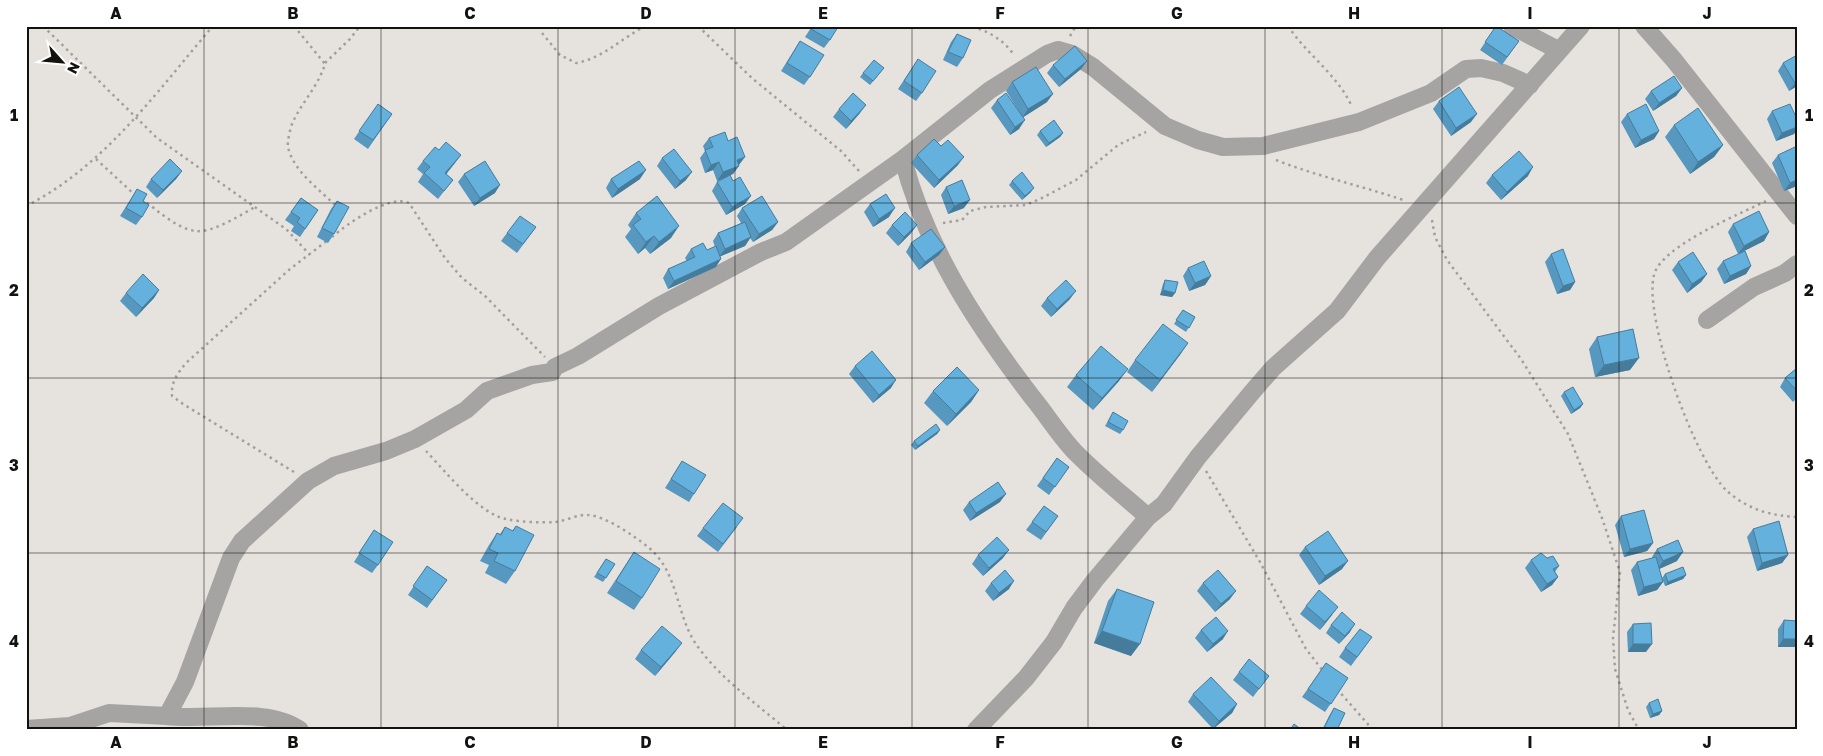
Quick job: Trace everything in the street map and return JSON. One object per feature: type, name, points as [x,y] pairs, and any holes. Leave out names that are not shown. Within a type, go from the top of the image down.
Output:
[{"type":"street","points":[[1512,26],[1558,50]]},
{"type":"street","points":[[976,730],[1026,678],[1054,642],[1074,608],[1148,517],[1164,504],[1198,457],[1273,368],[1337,310],[1377,258],[1581,26]]},
{"type":"street","points":[[1644,26],[1674,60],[1797,216]]},
{"type":"street","points":[[167,716],[185,682],[231,558],[242,541],[308,481],[334,466],[386,451],[414,439],[466,410],[487,391],[532,375],[552,372],[555,367],[578,356],[588,348],[707,280],[786,242],[822,218],[869,181],[903,159],[990,90],[1047,54],[1062,50],[1093,67],[1165,126],[1198,140],[1223,147],[1245,148],[1263,146],[1359,122],[1431,93],[1466,69],[1480,68],[1503,73],[1530,85]]},
{"type":"street","points":[[903,159],[910,188],[926,226],[967,307],[1075,453],[1148,517]]},
{"type":"street","points":[[1708,320],[1754,288],[1785,273],[1797,264]]},
{"type":"street","points":[[26,730],[70,726],[109,713],[188,718],[237,716],[271,719],[295,726],[300,730]]},
{"type":"path","points":[[43,26],[135,118],[181,156],[286,229],[310,255]]},
{"type":"path","points":[[26,206],[96,159],[135,118],[213,26]]},
{"type":"path","points":[[294,26],[325,64]]},
{"type":"path","points":[[338,208],[313,184],[295,162],[287,146],[292,124],[320,80],[325,64],[360,26]]},
{"type":"path","points":[[542,33],[560,55],[576,63],[606,53],[634,32],[646,26]]},
{"type":"path","points":[[698,26],[753,79],[841,151],[869,181]]},
{"type":"path","points":[[966,26],[977,27],[996,37],[1011,51],[1023,69]]},
{"type":"path","points":[[1288,26],[1298,42],[1344,90],[1359,122]]},
{"type":"path","points":[[926,226],[962,220],[970,212],[986,207],[1026,205],[1076,180],[1118,145],[1138,134],[1165,126]]},
{"type":"path","points":[[1271,158],[1323,178],[1427,202],[1435,237],[1447,260],[1522,359],[1568,434],[1602,518],[1620,572],[1613,638],[1615,669],[1628,710],[1639,730]]},
{"type":"path","points":[[96,159],[128,189],[168,218],[197,231],[208,229],[255,207]]},
{"type":"path","points":[[1780,195],[1685,242],[1669,254],[1660,263],[1654,275],[1654,311],[1662,349],[1683,415],[1714,478],[1728,492],[1761,512],[1779,516],[1797,516]]},
{"type":"path","points":[[308,481],[265,452],[183,404],[172,396],[171,386],[175,377],[186,363],[290,269],[310,255],[351,220],[396,200],[403,200],[409,204],[445,258],[462,278],[485,296],[555,367]]},
{"type":"path","points":[[414,439],[476,503],[504,519],[554,522],[588,515],[618,526],[649,548],[666,567],[676,588],[684,622],[698,647],[727,679],[787,730]]},
{"type":"path","points":[[1198,457],[1260,562],[1306,649],[1328,677]]},
{"type":"path","points":[[1333,684],[1373,730]]},
{"type":"building","points":[[812,26],[838,27],[830,40],[811,29]]},
{"type":"building","points":[[1496,26],[1519,41],[1507,57],[1485,42]]},
{"type":"building","points":[[957,34],[971,40],[963,58],[948,52]]},
{"type":"building","points":[[800,41],[824,55],[810,77],[787,63]]},
{"type":"building","points":[[1075,46],[1087,61],[1065,79],[1053,65]]},
{"type":"building","points":[[1797,55],[1797,82],[1795,83],[1783,63]]},
{"type":"building","points":[[918,59],[936,71],[922,93],[904,81]]},
{"type":"building","points":[[874,60],[884,68],[873,81],[863,73]]},
{"type":"building","points":[[1036,67],[1053,94],[1028,109],[1012,82]]},
{"type":"building","points":[[1674,76],[1682,88],[1659,103],[1651,91]]},
{"type":"building","points":[[1459,87],[1477,114],[1456,128],[1439,101]]},
{"type":"building","points":[[853,93],[866,105],[851,121],[839,109]]},
{"type":"building","points":[[1006,93],[1025,120],[1015,127],[997,100]]},
{"type":"building","points":[[378,104],[392,114],[373,140],[359,131]]},
{"type":"building","points":[[1646,104],[1659,131],[1641,140],[1627,114]]},
{"type":"building","points":[[1790,104],[1797,119],[1797,127],[1782,133],[1772,111]]},
{"type":"building","points":[[1698,108],[1723,145],[1698,162],[1674,125]]},
{"type":"building","points":[[1054,120],[1063,133],[1049,143],[1040,131]]},
{"type":"building","points":[[725,132],[728,141],[737,137],[745,157],[737,160],[739,166],[723,172],[719,162],[711,165],[705,150],[713,147],[709,138]]},
{"type":"building","points":[[934,139],[941,146],[948,140],[964,157],[939,180],[917,155]]},
{"type":"building","points":[[446,142],[461,155],[445,173],[453,180],[444,191],[424,173],[430,167],[423,161],[435,147],[439,150]]},
{"type":"building","points":[[1797,146],[1797,180],[1790,183],[1778,155]]},
{"type":"building","points":[[674,149],[692,172],[680,181],[662,158]]},
{"type":"building","points":[[1519,151],[1533,167],[1507,192],[1492,175]]},
{"type":"building","points":[[170,159],[182,171],[163,190],[151,179]]},
{"type":"building","points":[[485,161],[500,185],[480,198],[464,174]]},
{"type":"building","points":[[639,161],[646,170],[618,189],[611,179]]},
{"type":"building","points":[[1022,172],[1034,188],[1025,196],[1012,181]]},
{"type":"building","points":[[730,175],[733,181],[740,177],[751,196],[732,207],[717,182]]},
{"type":"building","points":[[962,180],[970,200],[954,206],[946,187]]},
{"type":"building","points":[[137,189],[147,194],[143,201],[149,205],[142,217],[126,208]]},
{"type":"building","points":[[886,194],[895,208],[879,219],[870,204]]},
{"type":"building","points":[[657,196],[679,226],[659,242],[654,236],[646,242],[633,225],[641,219],[636,213]]},
{"type":"building","points":[[762,196],[778,222],[759,234],[742,208]]},
{"type":"building","points":[[301,198],[318,210],[305,229],[297,222],[300,218],[291,212]]},
{"type":"building","points":[[337,201],[349,207],[334,234],[322,228]]},
{"type":"building","points":[[1759,211],[1769,232],[1744,246],[1733,224]]},
{"type":"building","points":[[905,212],[917,225],[904,237],[892,225]]},
{"type":"building","points":[[520,216],[536,227],[523,244],[507,233]]},
{"type":"building","points":[[745,222],[751,237],[725,249],[718,233]]},
{"type":"building","points":[[931,229],[945,247],[925,262],[911,243]]},
{"type":"building","points":[[703,243],[707,250],[716,246],[721,259],[674,281],[668,269],[695,257],[691,249]]},
{"type":"building","points":[[1563,249],[1575,282],[1563,286],[1551,254]]},
{"type":"building","points":[[1745,251],[1751,266],[1730,276],[1723,261]]},
{"type":"building","points":[[1693,252],[1707,274],[1692,284],[1678,262]]},
{"type":"building","points":[[1204,261],[1211,276],[1195,283],[1188,268]]},
{"type":"building","points":[[143,274],[159,290],[142,308],[126,293]]},
{"type":"building","points":[[1066,280],[1076,291],[1057,309],[1047,298]]},
{"type":"building","points":[[1165,280],[1178,282],[1175,293],[1163,290]]},
{"type":"building","points":[[1183,310],[1195,317],[1189,328],[1176,320]]},
{"type":"building","points":[[1163,324],[1188,343],[1160,380],[1135,360]]},
{"type":"building","points":[[1633,329],[1639,358],[1604,365],[1597,337]]},
{"type":"building","points":[[1101,346],[1128,369],[1102,398],[1076,375]]},
{"type":"building","points":[[872,351],[896,380],[879,395],[855,366]]},
{"type":"building","points":[[957,367],[979,390],[956,414],[933,391]]},
{"type":"building","points":[[1797,368],[1797,391],[1785,378]]},
{"type":"building","points":[[1573,387],[1583,404],[1574,410],[1564,392]]},
{"type":"building","points":[[1113,412],[1128,421],[1123,430],[1108,422]]},
{"type":"building","points":[[936,424],[940,430],[918,446],[914,441]]},
{"type":"building","points":[[1057,458],[1069,467],[1055,487],[1043,478]]},
{"type":"building","points":[[682,461],[706,475],[694,494],[671,479]]},
{"type":"building","points":[[998,482],[1006,494],[976,513],[969,502]]},
{"type":"building","points":[[723,503],[743,518],[723,544],[703,528]]},
{"type":"building","points":[[1044,506],[1058,516],[1046,532],[1032,522]]},
{"type":"building","points":[[1644,510],[1653,543],[1630,549],[1621,516]]},
{"type":"building","points":[[1779,521],[1788,555],[1762,563],[1753,529]]},
{"type":"building","points":[[516,526],[534,535],[515,571],[494,561],[498,553],[489,549],[497,533],[501,535],[505,527],[513,531]]},
{"type":"building","points":[[374,530],[393,542],[378,565],[359,553]]},
{"type":"building","points":[[1328,531],[1348,561],[1325,576],[1305,547]]},
{"type":"building","points":[[997,537],[1009,550],[989,568],[978,555]]},
{"type":"building","points":[[1678,540],[1683,552],[1663,561],[1657,549]]},
{"type":"building","points":[[634,552],[660,569],[642,598],[616,581]]},
{"type":"building","points":[[1541,553],[1547,558],[1553,556],[1559,566],[1553,569],[1558,577],[1547,584],[1531,560]]},
{"type":"building","points":[[1656,557],[1663,582],[1644,587],[1637,562]]},
{"type":"building","points":[[606,559],[615,564],[606,578],[597,573]]},
{"type":"building","points":[[427,566],[447,580],[432,600],[413,586]]},
{"type":"building","points":[[1683,567],[1686,575],[1668,582],[1665,574]]},
{"type":"building","points":[[1005,570],[1014,581],[999,593],[991,583]]},
{"type":"building","points":[[1218,570],[1236,591],[1221,604],[1203,583]]},
{"type":"building","points":[[1117,589],[1154,602],[1140,644],[1102,631]]},
{"type":"building","points":[[1319,590],[1338,607],[1325,622],[1306,606]]},
{"type":"building","points":[[1342,612],[1355,624],[1345,636],[1331,625]]},
{"type":"building","points":[[1216,617],[1228,631],[1213,644],[1201,630]]},
{"type":"building","points":[[1784,620],[1797,621],[1797,639],[1783,639]]},
{"type":"building","points":[[1651,623],[1652,644],[1633,644],[1633,624]]},
{"type":"building","points":[[662,626],[682,643],[661,667],[641,650]]},
{"type":"building","points":[[1360,629],[1372,637],[1357,657],[1345,648]]},
{"type":"building","points":[[1249,659],[1269,676],[1259,689],[1239,672]]},
{"type":"building","points":[[1326,663],[1348,678],[1331,704],[1308,689]]},
{"type":"building","points":[[1211,677],[1237,704],[1219,721],[1193,694]]},
{"type":"building","points":[[1658,699],[1662,711],[1653,714],[1649,703]]},
{"type":"building","points":[[1334,708],[1345,713],[1337,730],[1323,730]]},
{"type":"building","points":[[1294,724],[1302,730],[1290,730]]}]
